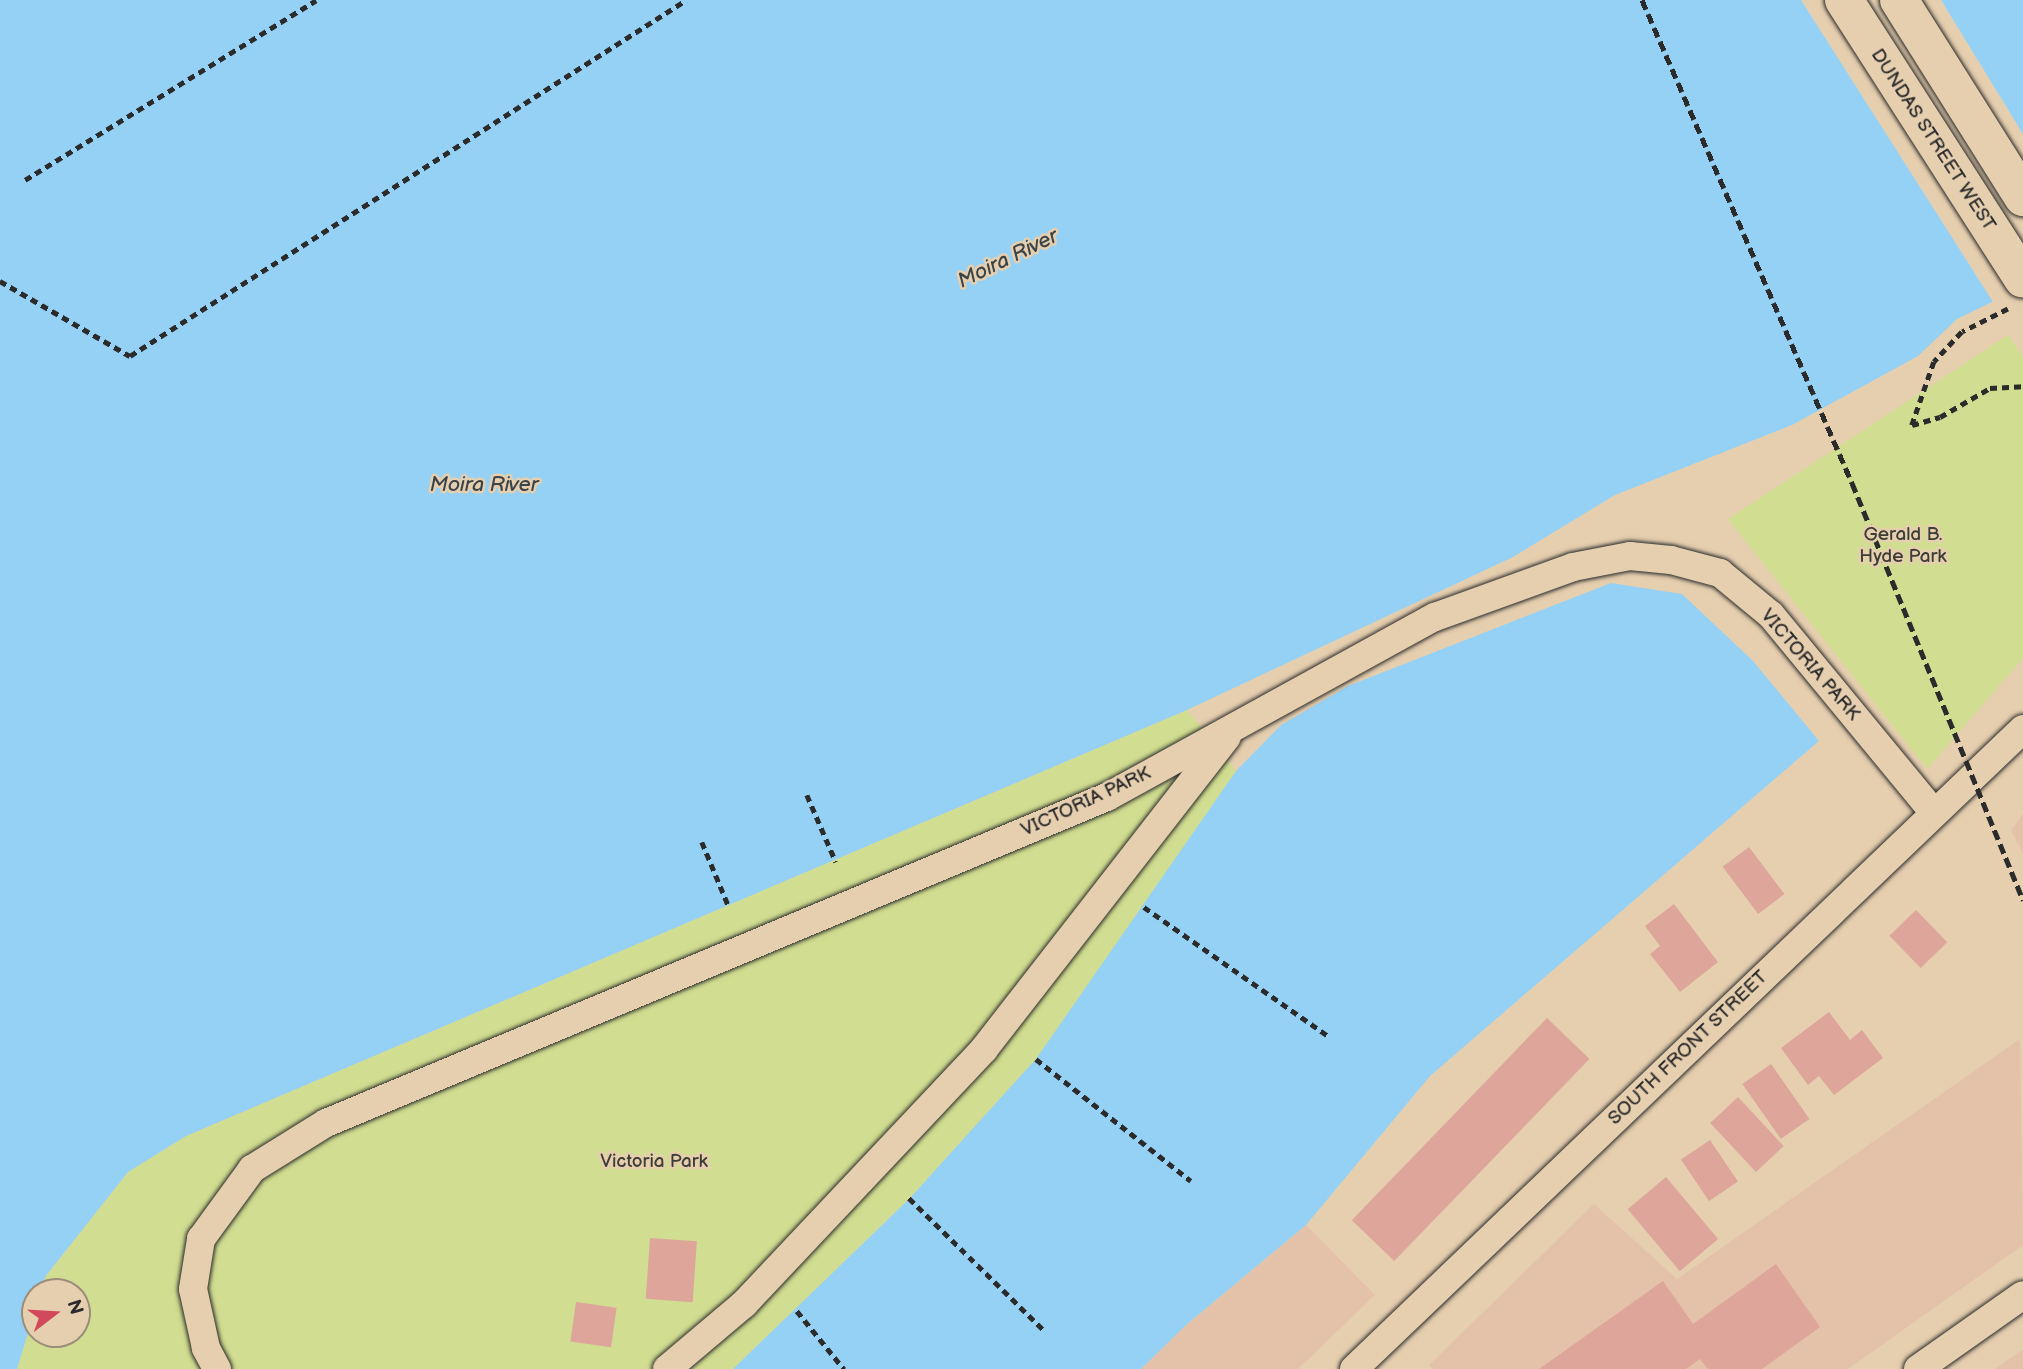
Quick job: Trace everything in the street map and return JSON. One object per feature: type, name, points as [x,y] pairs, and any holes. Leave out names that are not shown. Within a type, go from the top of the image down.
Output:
[{"type":"main road","name":"DUNDAS STREET WEST","points":[[1844,0],[2019,293]]},
{"type":"main road","points":[[1899,0],[2023,197]]},
{"type":"street","name":"VICTORIA PARK","points":[[217,1369],[206,1348],[193,1289],[201,1239],[252,1169],[326,1123],[1107,797],[1435,617],[1573,568],[1630,556],[1671,559],[1720,573],[1771,615],[1934,813]]},
{"type":"street","name":"VICTORIA PARK","points":[[667,1369],[744,1304],[984,1049],[1235,727]]},
{"type":"street","name":"SOUTH FRONT STREET","points":[[1354,1369],[1934,813],[1972,782],[2023,729]]},
{"type":"street","points":[[1918,1369],[2023,1295]]},
{"type":"path","points":[[25,180],[316,0]]},
{"type":"path","points":[[0,281],[130,356],[686,0]]},
{"type":"path","points":[[2019,293],[1962,332],[1934,362],[1912,425],[1940,417],[1990,388],[2023,385]]},
{"type":"path","points":[[807,795],[836,862]]},
{"type":"path","points":[[702,842],[729,907]]},
{"type":"path","points":[[1143,907],[1328,1036]]},
{"type":"path","points":[[1036,1059],[1191,1181]]},
{"type":"path","points":[[909,1199],[1044,1330]]},
{"type":"path","points":[[797,1311],[844,1369]]},
{"type":"shaded area","points":[[2023,814],[2023,855],[2011,830]]},
{"type":"shaded area","points":[[2020,1039],[2023,1245],[1848,1369],[1433,1369],[1429,1365],[1594,1204],[1677,1279]]},
{"type":"shaded area","points":[[1306,1225],[1375,1295],[1298,1369],[1141,1369],[1186,1325]]},
{"type":"shaded area","points":[[2023,1349],[2023,1369],[1995,1369]]},
{"type":"green space","name":"Gerald B. Hyde Park","points":[[2008,335],[2023,357],[2023,658],[1927,769],[1728,519]]},
{"type":"green space","name":"Victoria Park","points":[[1187,710],[1236,771],[1036,1059],[909,1199],[733,1369],[17,1369],[23,1348],[91,1348],[91,1278],[45,1277],[128,1172],[186,1136]]},
{"type":"water","name":"Moira River","points":[[0,0],[2023,0],[2023,287],[1957,319],[1918,356],[1792,425],[1615,495],[1513,557],[1187,710],[186,1136],[128,1172],[45,1278],[21,1278],[21,1348],[23,1348],[17,1369],[0,1369]]},
{"type":"water","points":[[1611,583],[1682,594],[1753,661],[1819,741],[1430,1076],[1306,1225],[1186,1325],[1141,1369],[733,1369],[909,1199],[1036,1059],[1236,771],[1281,725],[1348,686]]},
{"type":"pier","points":[[1801,0],[1941,0],[2023,134],[2023,291],[1995,305]]},
{"type":"building","points":[[1749,847],[1785,894],[1758,914],[1723,867]]},
{"type":"building","points":[[1674,904],[1718,962],[1680,992],[1650,954],[1660,946],[1645,926]]},
{"type":"building","points":[[1916,910],[1947,942],[1921,968],[1889,936]]},
{"type":"building","points":[[1829,1012],[1850,1040],[1862,1030],[1883,1058],[1834,1095],[1819,1076],[1808,1085],[1781,1048]]},
{"type":"building","points":[[1547,1018],[1589,1059],[1394,1261],[1352,1220]]},
{"type":"building","points":[[1771,1064],[1809,1119],[1781,1139],[1742,1084]]},
{"type":"building","points":[[1738,1097],[1784,1146],[1756,1172],[1710,1123]]},
{"type":"building","points":[[1710,1140],[1738,1181],[1709,1201],[1681,1160]]},
{"type":"building","points":[[1666,1177],[1718,1239],[1680,1271],[1628,1209]]},
{"type":"building","points":[[650,1238],[697,1241],[693,1302],[646,1299]]},
{"type":"building","points":[[1776,1264],[1820,1327],[1762,1369],[1708,1369],[1700,1359],[1686,1369],[1539,1369],[1663,1281],[1693,1324]]},
{"type":"building","points":[[576,1302],[617,1308],[611,1347],[570,1342]]},
{"type":"railway","points":[[1642,0],[1852,483],[2023,900]]}]
